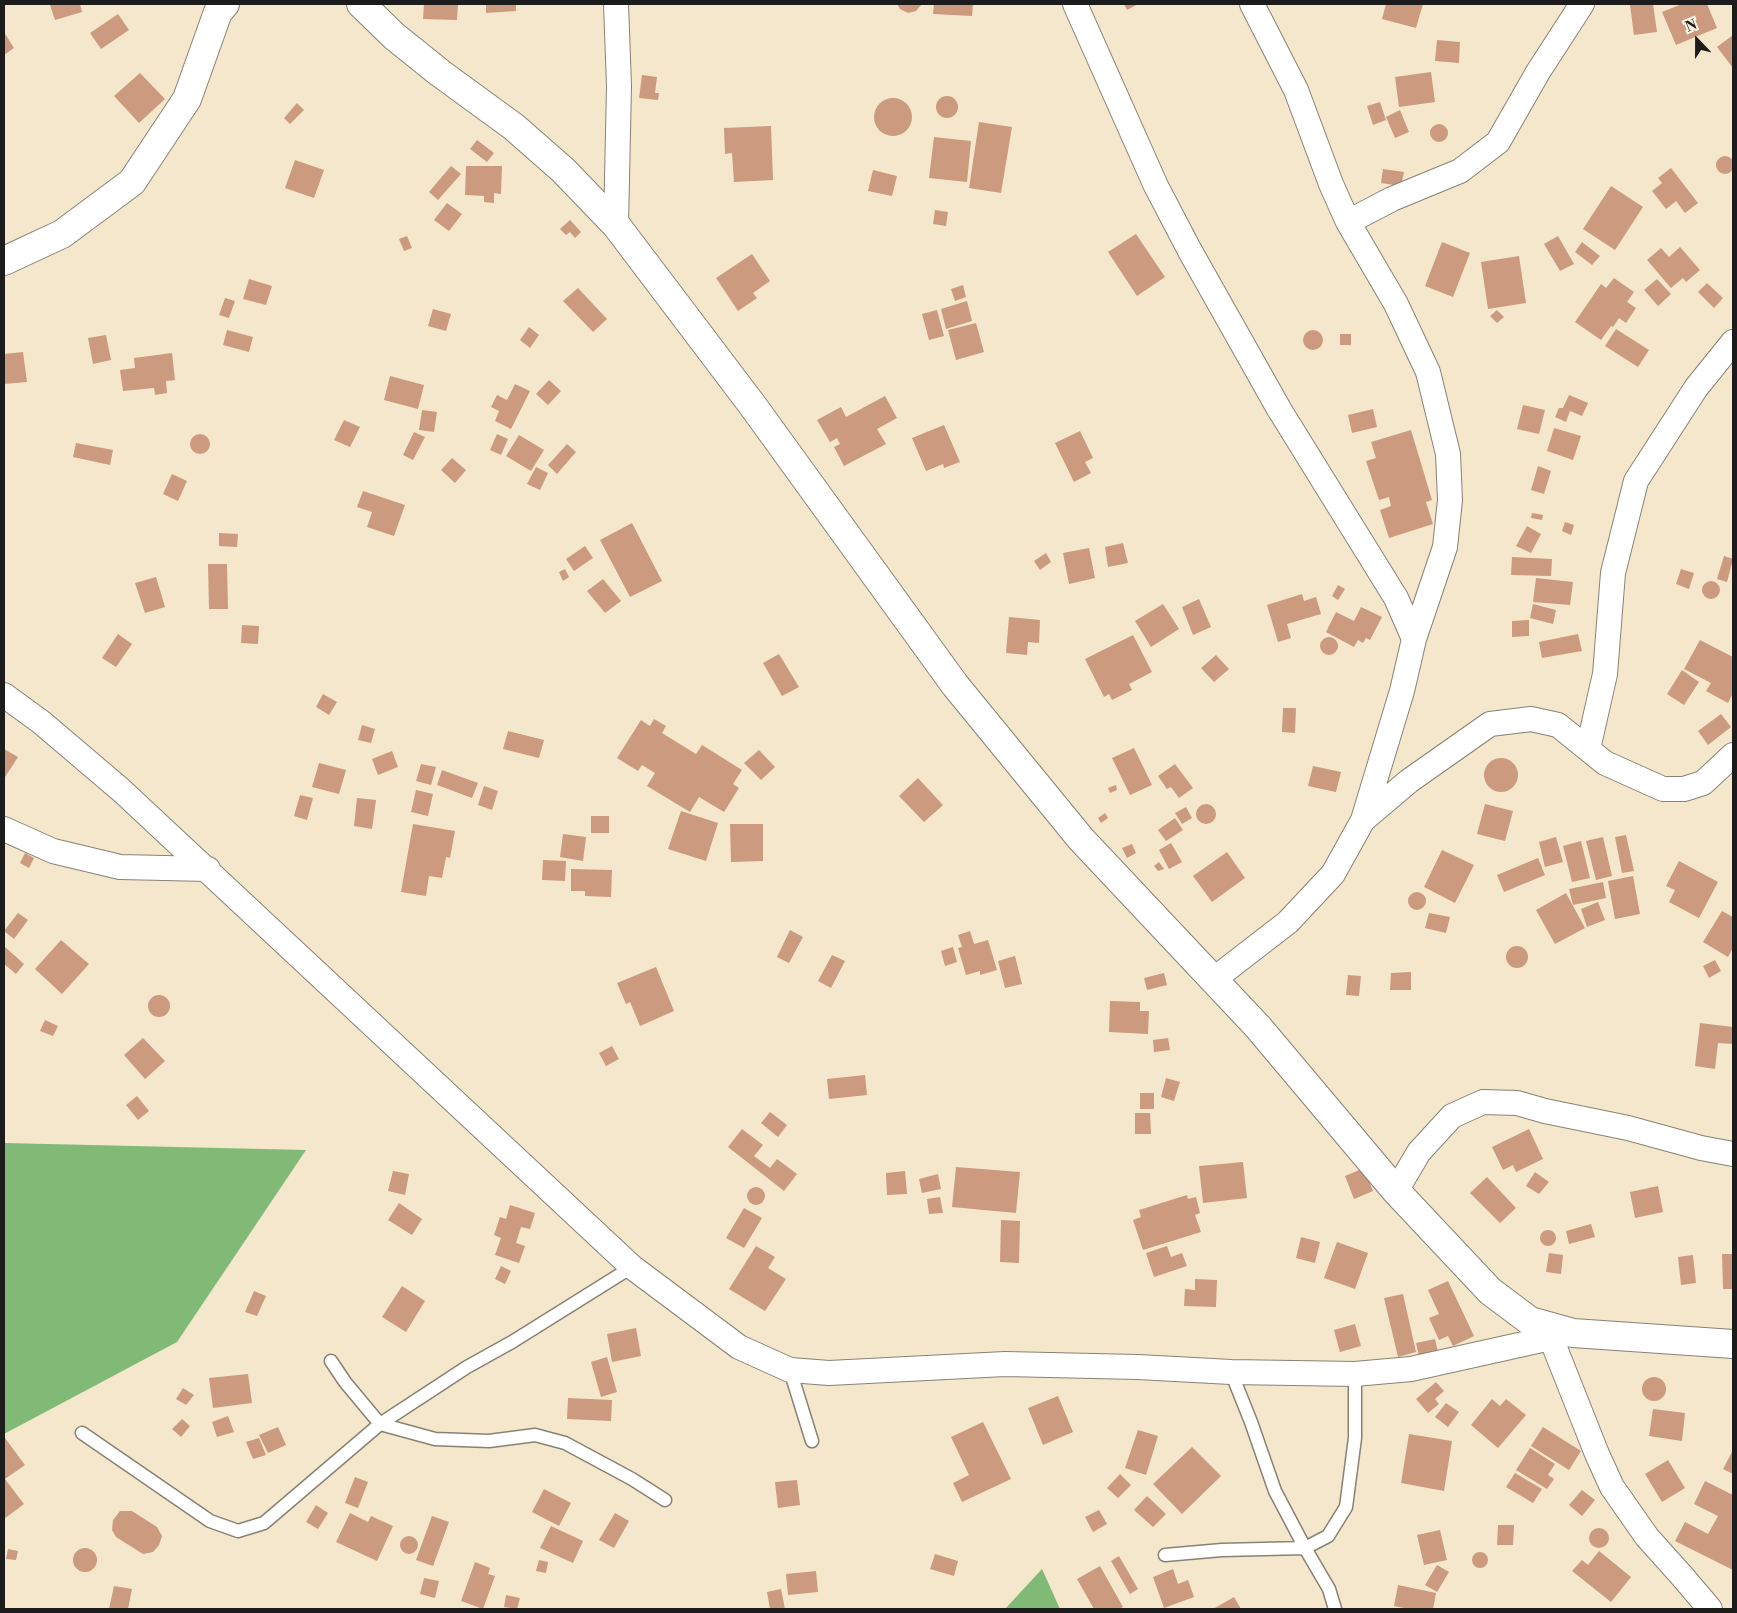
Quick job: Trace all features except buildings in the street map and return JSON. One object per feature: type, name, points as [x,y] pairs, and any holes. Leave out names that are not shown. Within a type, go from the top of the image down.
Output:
[{"type":"street","points":[[4,261],[62,234],[132,182],[186,99],[218,12],[225,4]]},
{"type":"street","points":[[361,4],[394,36],[440,73],[514,127],[564,170],[616,226],[753,406],[955,685],[1081,839],[1258,1027],[1396,1191],[1490,1291],[1530,1321],[1562,1336],[1597,1454],[1612,1487],[1647,1537],[1710,1609]]},
{"type":"street","points":[[616,4],[619,86],[616,226]]},
{"type":"street","points":[[1075,4],[1156,186],[1190,251],[1279,408],[1396,598],[1414,639]]},
{"type":"street","points":[[1213,980],[1288,922],[1333,874],[1363,820],[1402,691],[1414,639],[1444,546],[1450,500],[1448,454],[1428,372],[1396,304],[1348,222],[1331,184],[1296,90],[1252,4]]},
{"type":"street","points":[[1348,222],[1392,199],[1460,171],[1498,142],[1538,72],[1582,4]]},
{"type":"street","points":[[1588,749],[1605,674],[1613,573],[1636,481],[1696,388],[1733,342]]},
{"type":"street","points":[[4,695],[41,722],[121,790],[208,869],[632,1267],[739,1348],[790,1370],[830,1373],[1005,1364],[1138,1367],[1231,1372],[1355,1374],[1411,1369],[1562,1336],[1733,1344]]},
{"type":"street","points":[[1363,820],[1409,781],[1490,724],[1531,719],[1558,725],[1605,763],[1663,789],[1684,789],[1703,783],[1733,755]]},
{"type":"street","points":[[4,829],[53,851],[120,867],[208,869]]},
{"type":"street","points":[[1396,1191],[1419,1152],[1452,1116],[1482,1102],[1517,1103],[1733,1154]]},
{"type":"lane","points":[[82,1433],[210,1521],[238,1531],[264,1523],[380,1424],[467,1367],[512,1342],[632,1267]]},
{"type":"lane","points":[[330,1361],[380,1424],[435,1439],[489,1441],[535,1435],[565,1443],[632,1479],[665,1500]]},
{"type":"lane","points":[[790,1370],[812,1441]]},
{"type":"lane","points":[[1231,1372],[1276,1492],[1329,1589],[1335,1609]]},
{"type":"lane","points":[[1165,1554],[1222,1550],[1305,1548],[1328,1536],[1346,1507],[1355,1438],[1355,1374]]},
{"type":"green space","points":[[4,1143],[306,1150],[177,1342],[4,1434]]},
{"type":"green space","points":[[1042,1569],[1060,1609],[1005,1609]]}]
